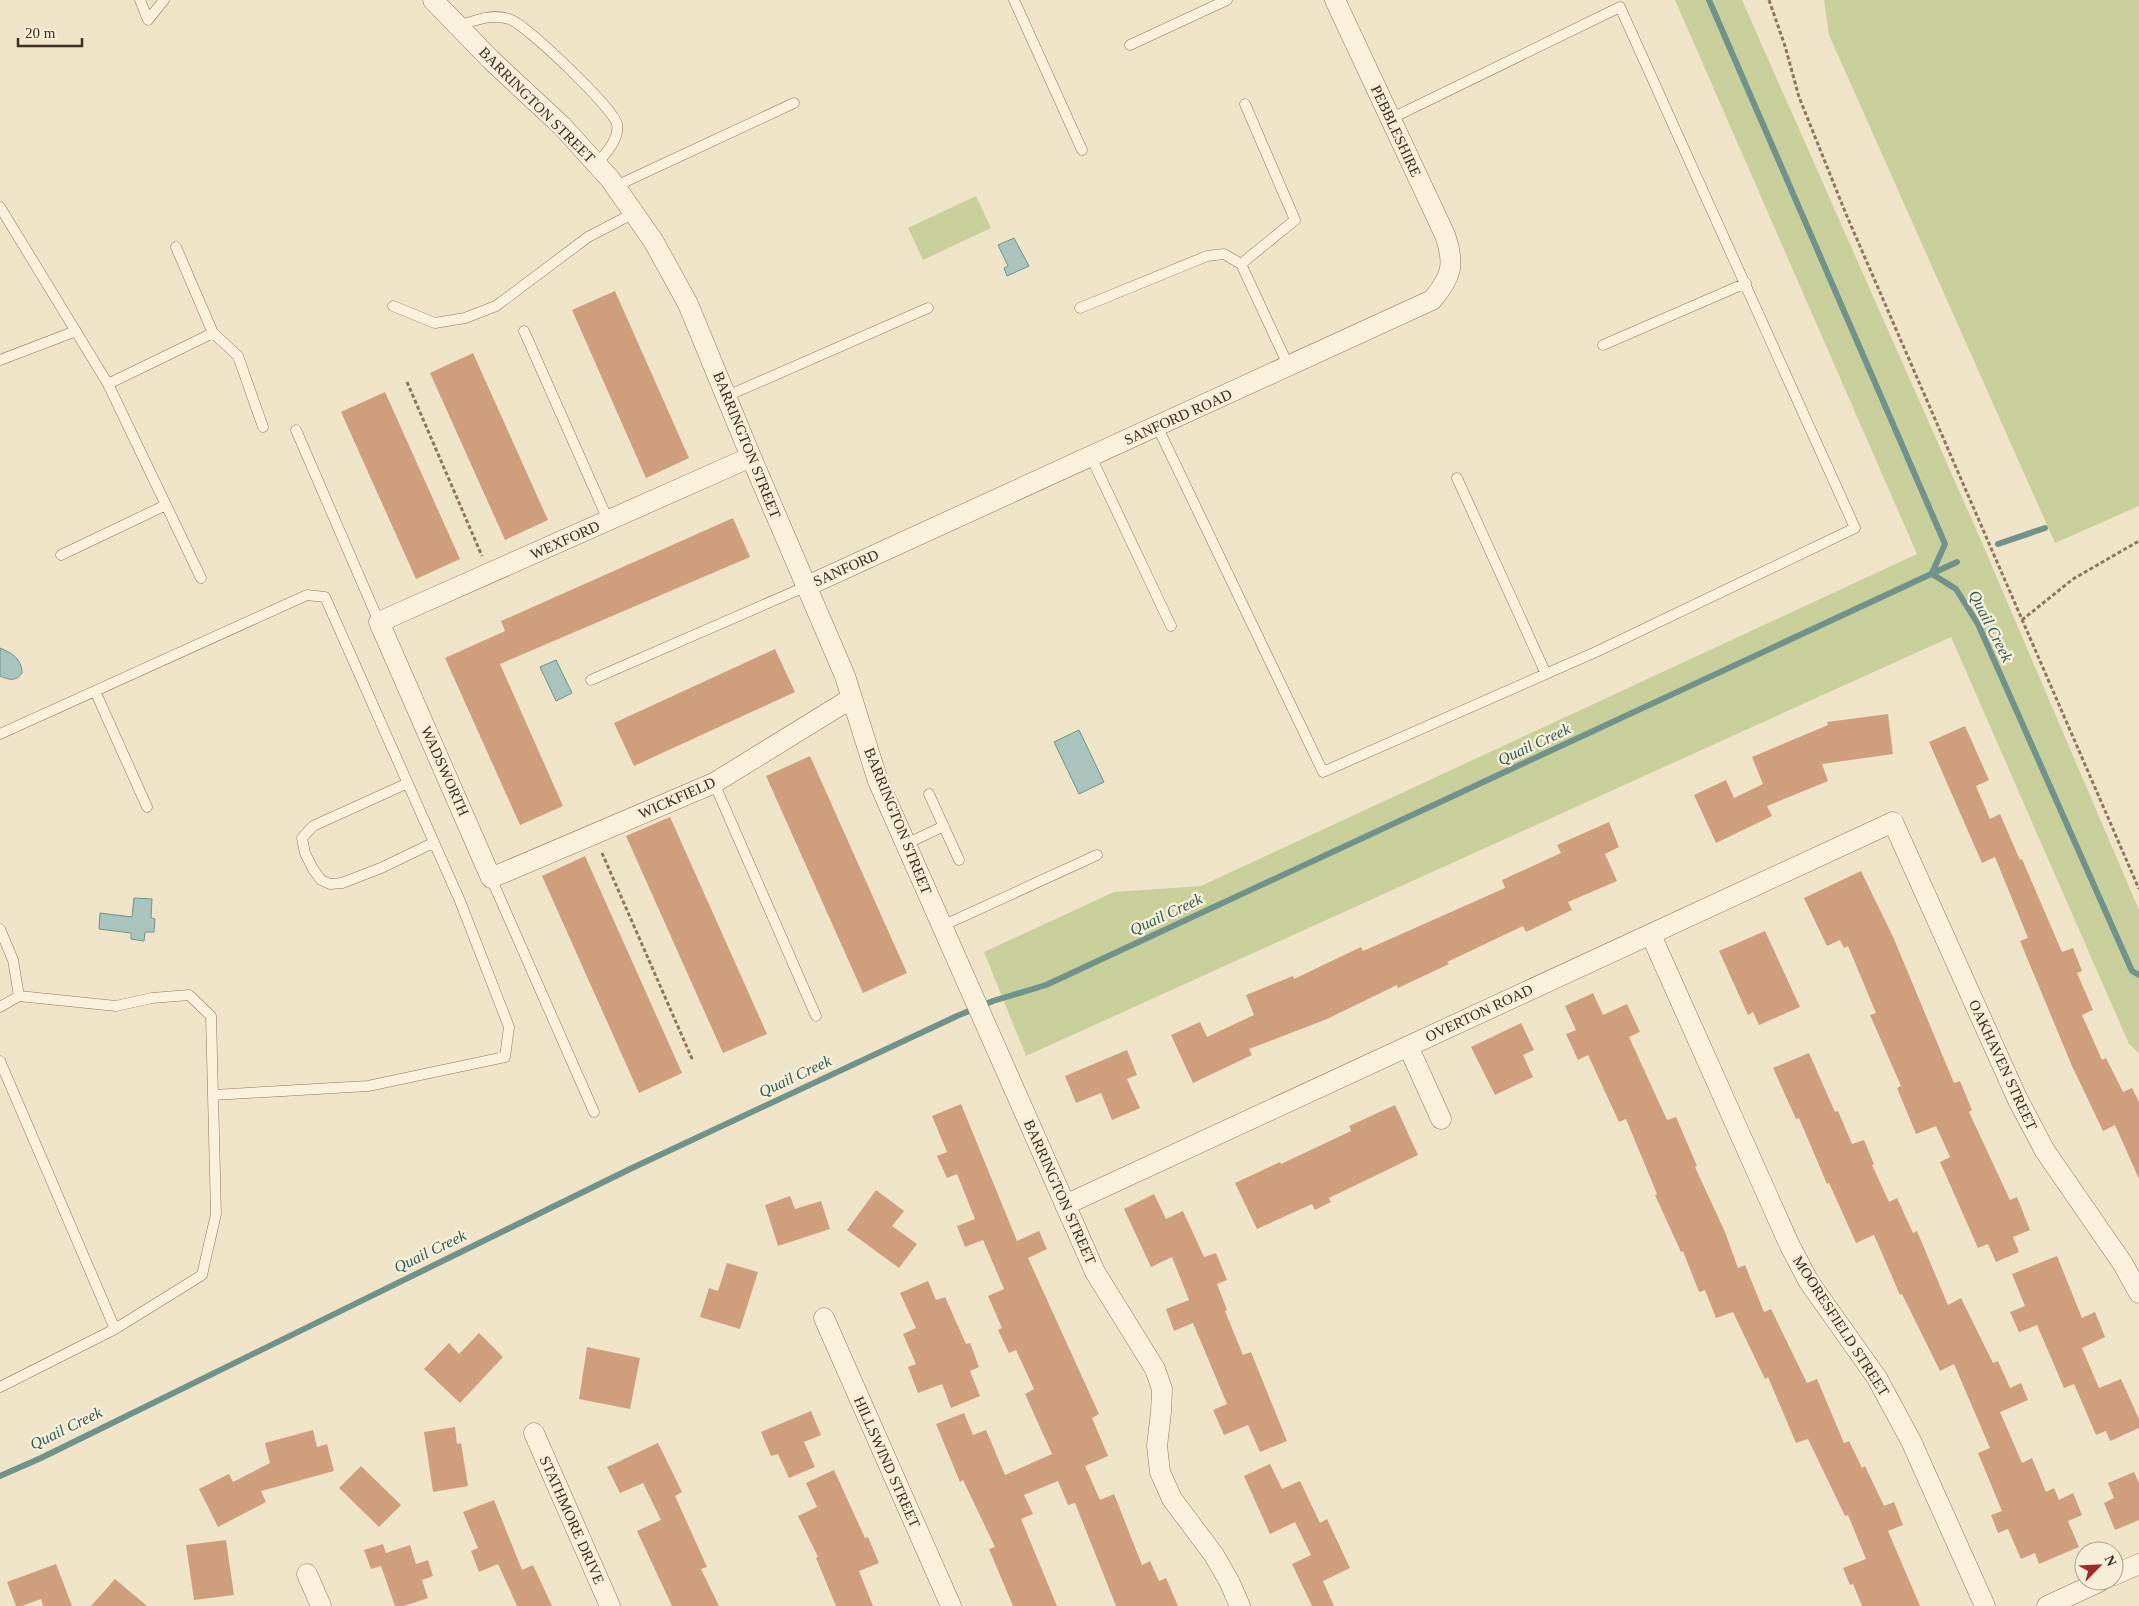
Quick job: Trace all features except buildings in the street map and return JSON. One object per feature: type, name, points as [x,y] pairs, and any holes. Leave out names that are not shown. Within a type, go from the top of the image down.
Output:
[{"type":"street","name":"BARRINGTON STREET","points":[[433,0],[562,126],[616,186],[654,242],[688,304],[852,698],[870,762],[996,1050],[1095,1272],[1155,1369],[1162,1389],[1157,1446],[1160,1472],[1172,1499],[1214,1555],[1229,1581],[1240,1606]]},
{"type":"street","name":"PEBBLESHIRE","points":[[1335,0],[1445,235],[1452,263]]},
{"type":"street","name":"SANFORD ROAD","points":[[885,550],[1432,300],[1448,278],[1452,263]]},
{"type":"street","name":"WEXFORD","points":[[379,622],[751,457]]},
{"type":"street","name":"SANFORD","points":[[806,586],[885,550]]},
{"type":"street","name":"WADSWORTH","points":[[379,622],[492,878]]},
{"type":"street","name":"WICKFIELD","points":[[492,878],[714,783],[852,698]]},
{"type":"street","name":"OVERTON ROAD","points":[[1065,1205],[1893,822]]},
{"type":"street","name":"OAKHAVEN STREET","points":[[1893,822],[2017,1098],[2046,1151],[2123,1264],[2139,1293]]},
{"type":"street","name":"MOORESFIELD STREET","points":[[1652,935],[1790,1246],[1809,1282],[1877,1378],[1911,1441],[1985,1606]]},
{"type":"street","points":[[1408,1046],[1441,1119]]},
{"type":"street","name":"HILLSWIND STREET","points":[[824,1318],[951,1606]]},
{"type":"street","name":"STATHMORE DRIVE","points":[[534,1434],[610,1606]]},
{"type":"street","points":[[2124,1571],[2139,1564]]},
{"type":"street","points":[[307,1574],[321,1606]]},
{"type":"street","points":[[2047,1606],[2080,1591]]},
{"type":"lane","points":[[140,0],[148,20],[164,0]]},
{"type":"lane","points":[[1014,0],[1082,150]]},
{"type":"lane","points":[[1130,46],[1226,0]]},
{"type":"lane","points":[[1157,426],[1323,772],[1546,674],[1856,528],[1619,4],[1390,119]]},
{"type":"lane","points":[[458,26],[496,16],[511,19],[537,38],[612,114],[617,125],[616,136],[597,164]]},
{"type":"lane","points":[[616,186],[794,103]]},
{"type":"lane","points":[[1241,264],[1295,220],[1245,104]]},
{"type":"lane","points":[[0,206],[108,384],[202,578]]},
{"type":"lane","points":[[393,306],[435,323],[465,318],[496,306],[588,237],[634,213]]},
{"type":"lane","points":[[176,248],[213,333],[238,356],[263,427]]},
{"type":"lane","points":[[1080,308],[1207,256],[1224,254],[1241,264],[1288,367]]},
{"type":"lane","points":[[1603,345],[1746,283]]},
{"type":"lane","points":[[727,396],[928,308]]},
{"type":"lane","points":[[0,360],[76,331]]},
{"type":"lane","points":[[524,331],[608,520]]},
{"type":"lane","points":[[108,384],[213,333]]},
{"type":"lane","name":"WADSWORTH","points":[[296,430],[379,622]]},
{"type":"lane","points":[[1091,457],[1171,626]]},
{"type":"lane","points":[[1457,478],[1546,674]]},
{"type":"lane","points":[[61,556],[166,505]]},
{"type":"lane","points":[[590,680],[806,586]]},
{"type":"lane","points":[[0,734],[307,595],[325,597],[460,902],[509,1027],[505,1057],[368,1086],[213,1095]]},
{"type":"lane","points":[[95,691],[147,807]]},
{"type":"lane","points":[[714,783],[816,1016]]},
{"type":"lane","points":[[408,784],[313,826],[302,838],[309,861],[321,880],[330,884],[342,884],[434,843]]},
{"type":"lane","points":[[929,794],[959,860]]},
{"type":"lane","points":[[906,844],[944,826]]},
{"type":"lane","points":[[942,926],[1097,854]]},
{"type":"lane","name":"WADSWORTH","points":[[492,878],[594,1112]]},
{"type":"lane","points":[[0,930],[13,960],[19,996]]},
{"type":"lane","points":[[0,1007],[19,996],[116,1006],[152,998],[188,995],[211,1016],[216,1214],[202,1276],[115,1329],[0,1387]]},
{"type":"lane","points":[[0,1061],[115,1329]]},
{"type":"path","points":[[1770,0],[1799,97],[1846,214],[2139,889]]},
{"type":"path","points":[[407,382],[490,573]]},
{"type":"path","points":[[2022,620],[2073,579],[2139,541]]},
{"type":"path","points":[[594,834],[693,1061]]},
{"type":"green space","points":[[1675,0],[1742,0],[1976,529],[2139,910],[2139,1053],[2129,1044],[1951,637],[1026,1056],[984,952],[1114,892],[1201,886],[1917,554]]},
{"type":"green space","points":[[1824,0],[2139,0],[2139,506],[2055,543],[1829,35]]},
{"type":"green space","points":[[976,196],[991,228],[923,260],[908,228]]},
{"type":"water","points":[[1014,238],[1029,266],[1007,276],[1004,268],[1008,266],[998,245]]},
{"type":"water","points":[[0,648],[12,654],[18,660],[22,673],[17,678],[9,679],[0,676]]},
{"type":"water","points":[[556,660],[572,693],[556,701],[540,667]]},
{"type":"water","points":[[1079,730],[1104,782],[1079,794],[1054,742]]},
{"type":"water","points":[[134,898],[152,899],[151,918],[155,919],[154,932],[145,932],[144,941],[131,939],[131,933],[99,929],[100,913],[132,917]]},
{"type":"waterway","points":[[1709,0],[1945,544],[1932,573]]},
{"type":"waterway","points":[[1998,544],[2045,528]]},
{"type":"waterway","name":"Quail Creek","points":[[0,1476],[41,1458],[630,1169],[957,1016],[993,1001],[1046,985],[1957,562]]},
{"type":"waterway","name":"Quail Creek","points":[[1932,574],[1956,589],[1978,624],[2132,971],[2139,975]]}]
